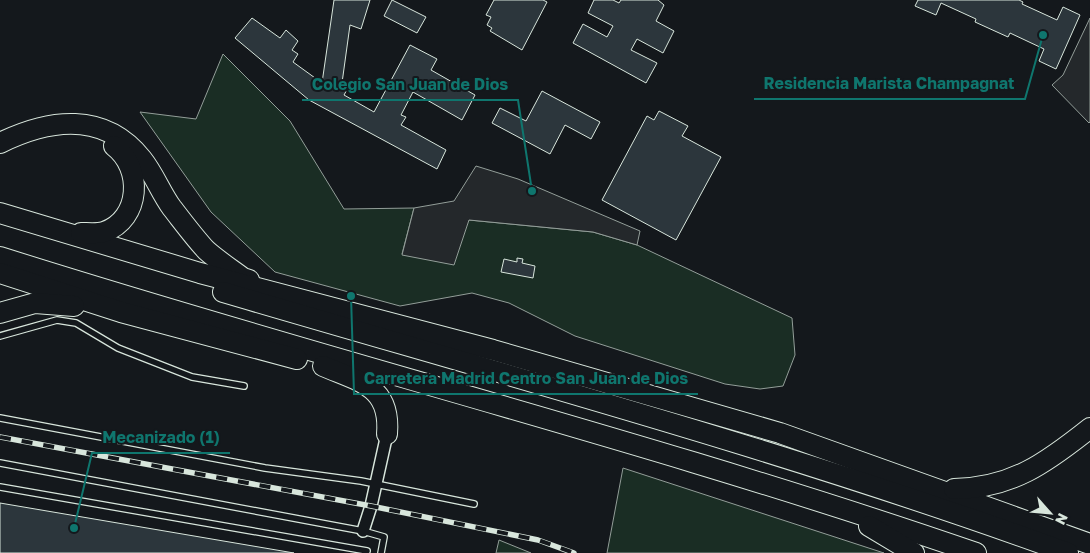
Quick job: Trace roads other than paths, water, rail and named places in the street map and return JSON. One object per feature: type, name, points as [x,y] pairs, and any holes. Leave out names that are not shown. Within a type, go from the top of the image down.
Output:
[{"type":"highway","points":[[0,143],[23,131],[43,126],[80,123],[119,136],[142,159],[171,206],[207,251],[243,278],[293,296]]},
{"type":"highway","points":[[0,125],[23,131]]},
{"type":"highway","points":[[0,157],[42,139],[69,135],[92,137],[116,147],[128,161],[133,176],[134,190],[131,207],[121,220],[104,232],[70,234]]},
{"type":"highway","points":[[0,213],[200,273],[293,296],[502,353],[780,433],[914,479],[1090,544]]},
{"type":"highway","points":[[0,227],[696,431],[970,517]]},
{"type":"highway","points":[[0,257],[415,381],[669,454],[834,508],[885,522],[976,553]]},
{"type":"highway","points":[[0,273],[121,312],[323,366],[379,378],[415,381]]},
{"type":"highway","points":[[0,313],[35,303],[52,303],[121,312]]},
{"type":"highway","points":[[323,366],[358,382],[381,396],[386,406],[387,434]]},
{"type":"highway","points":[[703,412],[970,517],[1068,553]]},
{"type":"highway","points":[[914,479],[951,489],[986,487],[1025,474],[1052,458],[1090,428]]},
{"type":"highway","points":[[834,508],[902,544],[914,553]]},
{"type":"street","points":[[363,531],[387,434]]},
{"type":"lane","points":[[0,336],[57,320],[76,323],[118,348],[192,377],[244,386]]},
{"type":"lane","points":[[0,418],[265,468],[376,484],[474,504]]},
{"type":"lane","points":[[0,462],[384,536],[381,553]]},
{"type":"lane","points":[[0,486],[367,550],[366,553]]},
{"type":"railway","points":[[0,437],[371,506],[538,540],[574,553]]},
{"type":"place","name":"Residencia Marista Champagnat","points":[[1043,35]]},
{"type":"place","name":"Colegio San Juan de Dios","points":[[532,191]]},
{"type":"place","name":"Carretera Madrid Centro San Juan de Dios","points":[[351,296]]},
{"type":"place","name":"Mecanizado (1)","points":[[74,528]]}]
